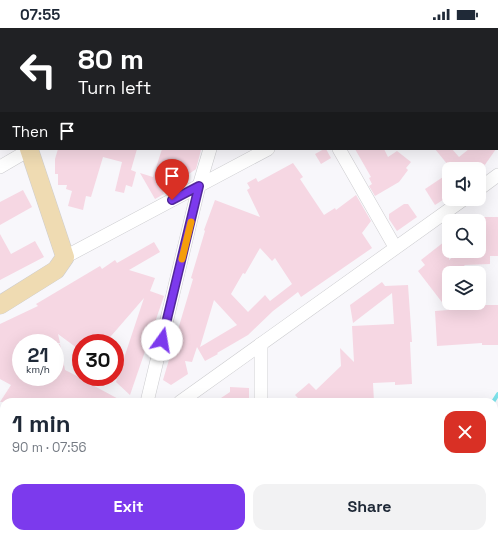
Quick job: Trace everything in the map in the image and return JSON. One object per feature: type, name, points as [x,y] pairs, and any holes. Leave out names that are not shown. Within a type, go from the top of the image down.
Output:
[{"type":"street","points":[[149,398],[199,186],[210,150]]},
{"type":"street","points":[[0,305],[56,270],[65,257],[266,150]]},
{"type":"street","points":[[339,150],[395,247]]},
{"type":"street","points":[[0,167],[23,151],[65,257]]},
{"type":"street","points":[[486,183],[498,175]]},
{"type":"street","points":[[186,398],[454,206]]},
{"type":"street","points":[[261,344],[261,398]]},
{"type":"building","points":[[58,150],[137,150],[131,170],[136,172],[132,187],[126,185],[124,193],[115,191],[122,162],[103,157],[91,197],[86,196],[83,210],[68,206],[72,191],[66,189],[67,185],[58,185],[58,174],[55,174],[55,159]]},
{"type":"building","points":[[162,150],[201,150],[196,169],[163,192],[164,194],[155,199],[140,173],[153,177]]},
{"type":"building","points":[[322,150],[327,150],[331,158],[321,164],[315,154]]},
{"type":"building","points":[[356,150],[384,150],[388,157],[397,151],[411,162],[406,168],[408,170],[399,182],[375,196],[369,186],[372,184],[369,178],[371,177]]},
{"type":"building","points":[[436,150],[453,150],[459,157],[468,150],[495,150],[486,163],[486,162],[446,162]]},
{"type":"building","points":[[293,163],[303,177],[300,179],[324,215],[335,208],[336,210],[356,195],[371,221],[362,233],[372,248],[301,297],[298,292],[273,311],[248,335],[217,353],[218,354],[205,361],[197,347],[192,362],[185,361],[188,374],[171,385],[163,380],[193,279],[191,278],[205,231],[204,230],[215,200],[260,217],[247,190],[250,188],[247,183],[256,178],[258,182]],"holes":[[[260,248],[272,261],[275,258],[292,284],[270,301],[265,295],[248,312],[231,294]],[[214,300],[237,325],[200,347]]]},
{"type":"building","points":[[442,178],[442,200],[435,205],[425,189]]},
{"type":"building","points":[[23,190],[32,207],[0,225],[0,202]]},
{"type":"building","points":[[404,204],[408,204],[417,217],[397,231],[389,219],[389,214]]},
{"type":"building","points":[[486,217],[498,217],[498,256],[490,256],[490,264],[442,266],[442,302],[418,271],[425,265],[421,260],[442,244],[442,258],[449,258],[449,260],[451,258],[486,258]]},
{"type":"building","points":[[0,234],[11,254],[35,241],[44,257],[0,280]]},
{"type":"building","points":[[154,242],[160,252],[129,270],[155,278],[150,291],[164,296],[130,395],[120,386],[124,386],[124,358],[144,298],[113,334],[72,334],[72,344],[64,338],[64,334],[12,334],[12,386],[64,386],[64,365],[65,370],[72,374],[72,386],[94,386],[117,398],[3,398],[11,385],[0,379],[0,324],[38,306],[36,304],[100,266],[102,269],[115,260],[117,263]]},
{"type":"building","points":[[382,282],[385,286],[408,285],[412,342],[410,342],[412,384],[395,385],[395,382],[373,383],[374,398],[298,398],[295,395],[309,383],[316,390],[341,366],[340,348],[354,362],[352,326],[394,324],[392,293],[353,323],[350,305]]},
{"type":"building","points":[[486,305],[498,305],[498,345],[482,345],[482,343],[437,346],[435,311],[486,310]]},
{"type":"building","points":[[230,387],[249,388],[249,398],[221,398],[230,392]]},
{"type":"waterway","points":[[496,398],[498,394]]},
{"type":"slow traffic","points":[[182,259],[191,222]]},
{"type":"route","points":[[162,340],[199,186],[172,200]]}]
